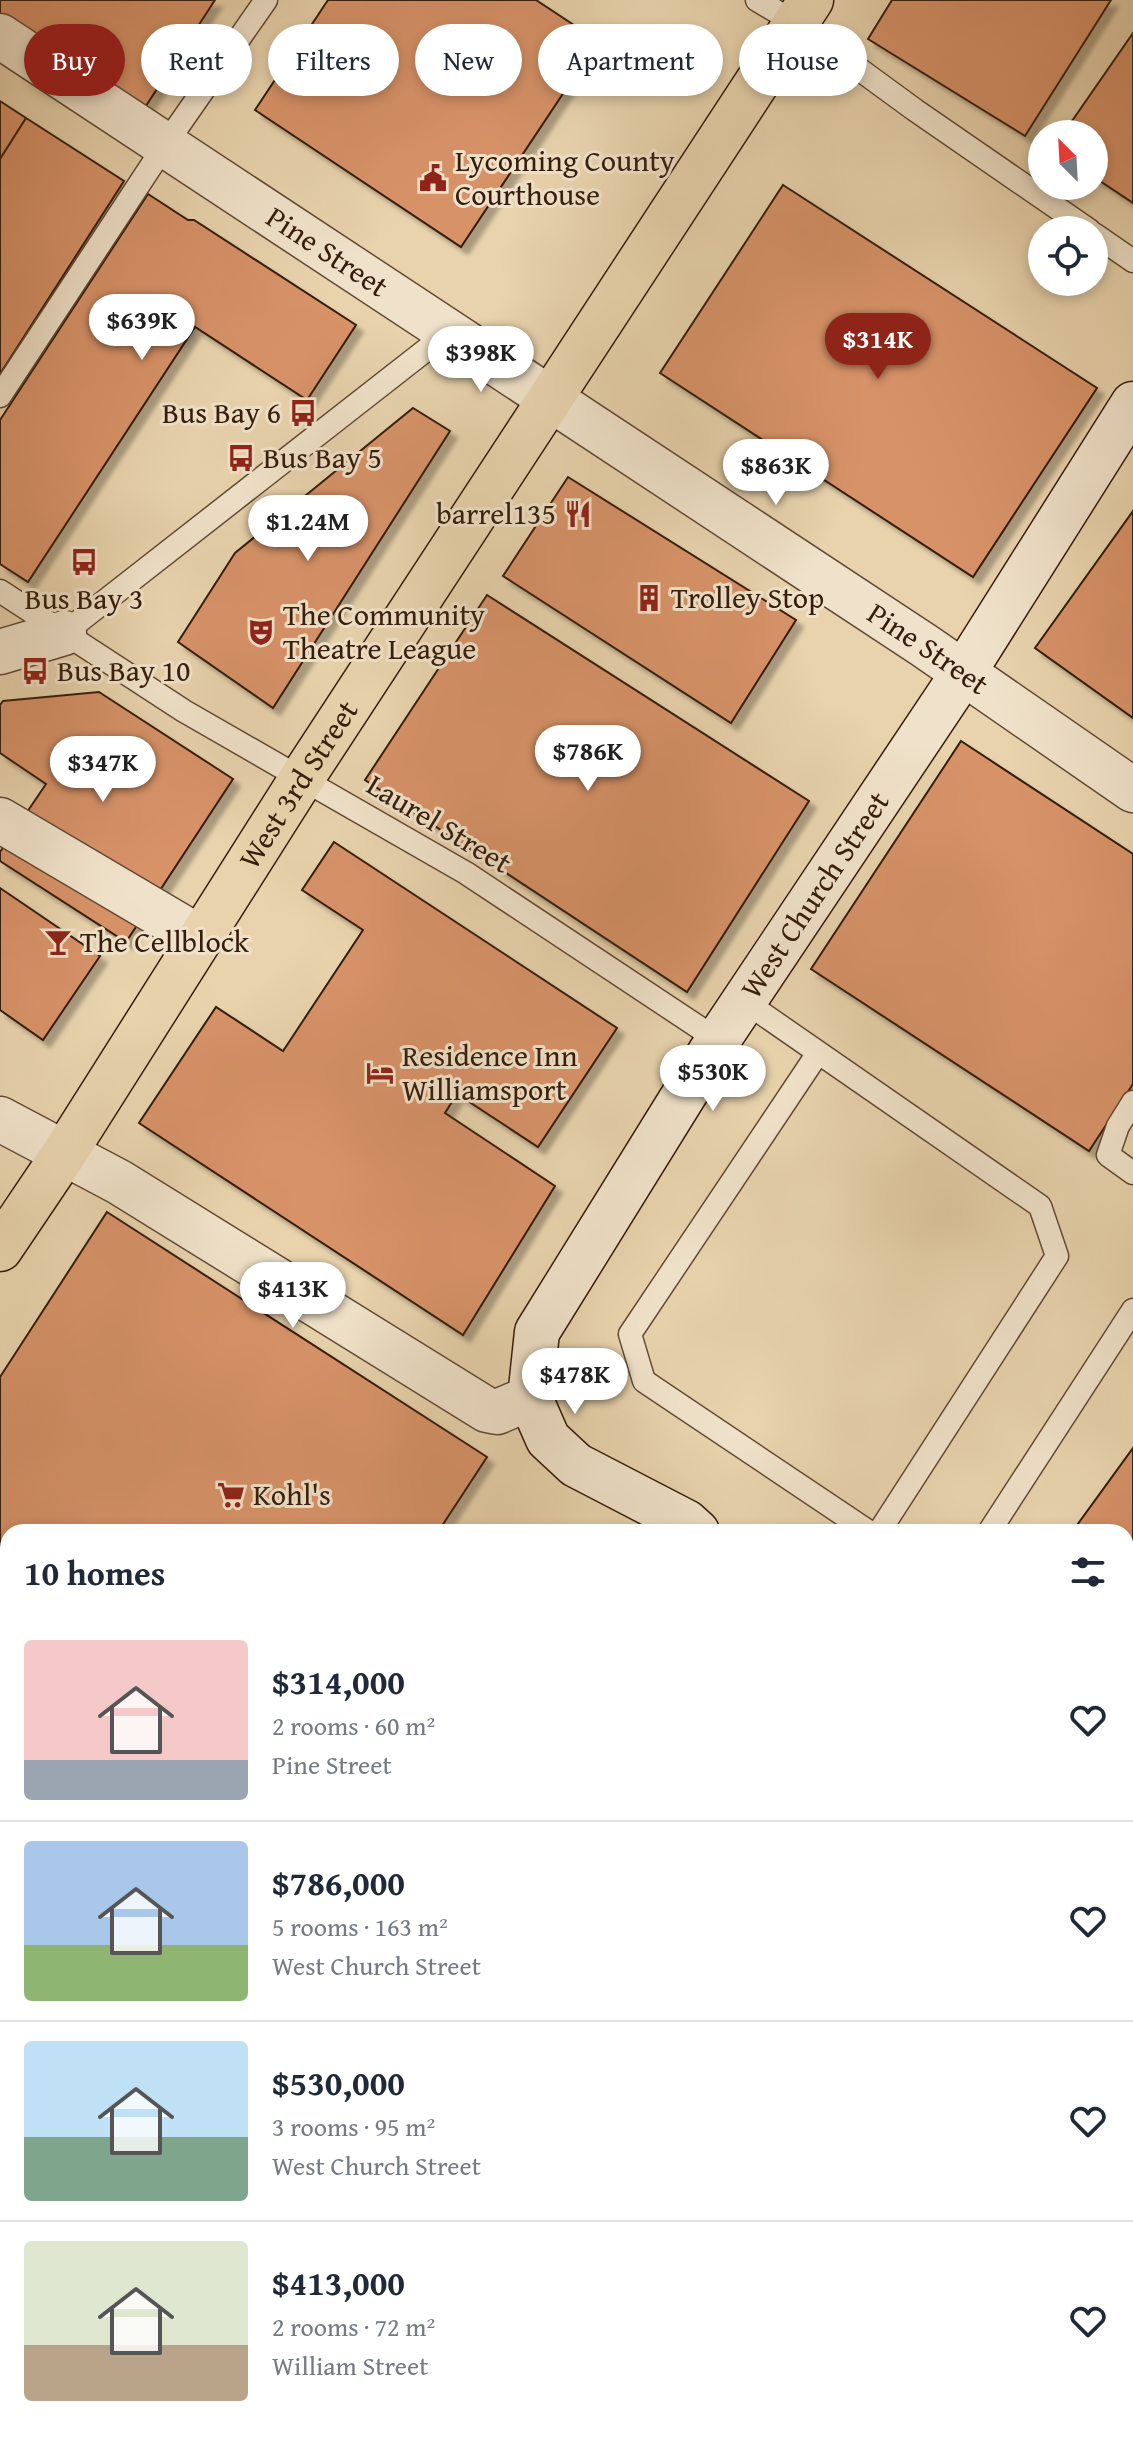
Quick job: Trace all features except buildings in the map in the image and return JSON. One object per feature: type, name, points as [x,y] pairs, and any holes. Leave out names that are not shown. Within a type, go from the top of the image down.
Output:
[{"type":"main road","name":"West 3rd Street","points":[[0,1249],[64,1154],[302,778],[803,12]]},
{"type":"street","name":"Pine Street","points":[[0,36],[964,672],[1133,790]]},
{"type":"street","name":"West Church Street","points":[[530,1398],[537,1332],[718,1040],[964,672],[1133,404]]},
{"type":"street","points":[[0,652],[64,633]]},
{"type":"street","points":[[0,820],[200,938]]},
{"type":"street","points":[[0,1119],[119,1182],[487,1410],[497,1412],[530,1398],[548,1439],[576,1465],[688,1524]]},
{"type":"lane","points":[[0,396],[165,145],[266,0]]},
{"type":"lane","points":[[757,0],[803,12],[915,110],[1069,216]]},
{"type":"lane","points":[[1108,244],[1133,261]]},
{"type":"lane","points":[[64,633],[449,332]]},
{"type":"lane","name":"Laurel Street","points":[[0,591],[184,711],[466,873],[718,1040]]},
{"type":"lane","points":[[744,1001],[1040,1206],[1057,1256],[884,1524]]},
{"type":"lane","points":[[818,1053],[630,1334],[644,1381],[857,1524]]},
{"type":"lane","points":[[1133,1102],[1118,1126],[1108,1155],[1133,1173]]},
{"type":"lane","points":[[994,1524],[1133,1310]]},
{"type":"place","name":"Lycoming County Courthouse","points":[[433,178]]},
{"type":"place","name":"Bus Bay 6","points":[[303,413]]},
{"type":"place","name":"Bus Bay 5","points":[[241,458]]},
{"type":"place","name":"barrel135","points":[[578,514]]},
{"type":"place","name":"Bus Bay 3","points":[[84,562]]},
{"type":"place","name":"Trolley Stop","points":[[649,598]]},
{"type":"place","name":"The Community Theatre League","points":[[261,632]]},
{"type":"place","name":"Bus Bay 10","points":[[35,671]]},
{"type":"place","name":"The Cellblock","points":[[58,942]]},
{"type":"place","name":"Residence Inn Williamsport","points":[[380,1073]]},
{"type":"place","name":"Kohl's","points":[[231,1495]]}]
